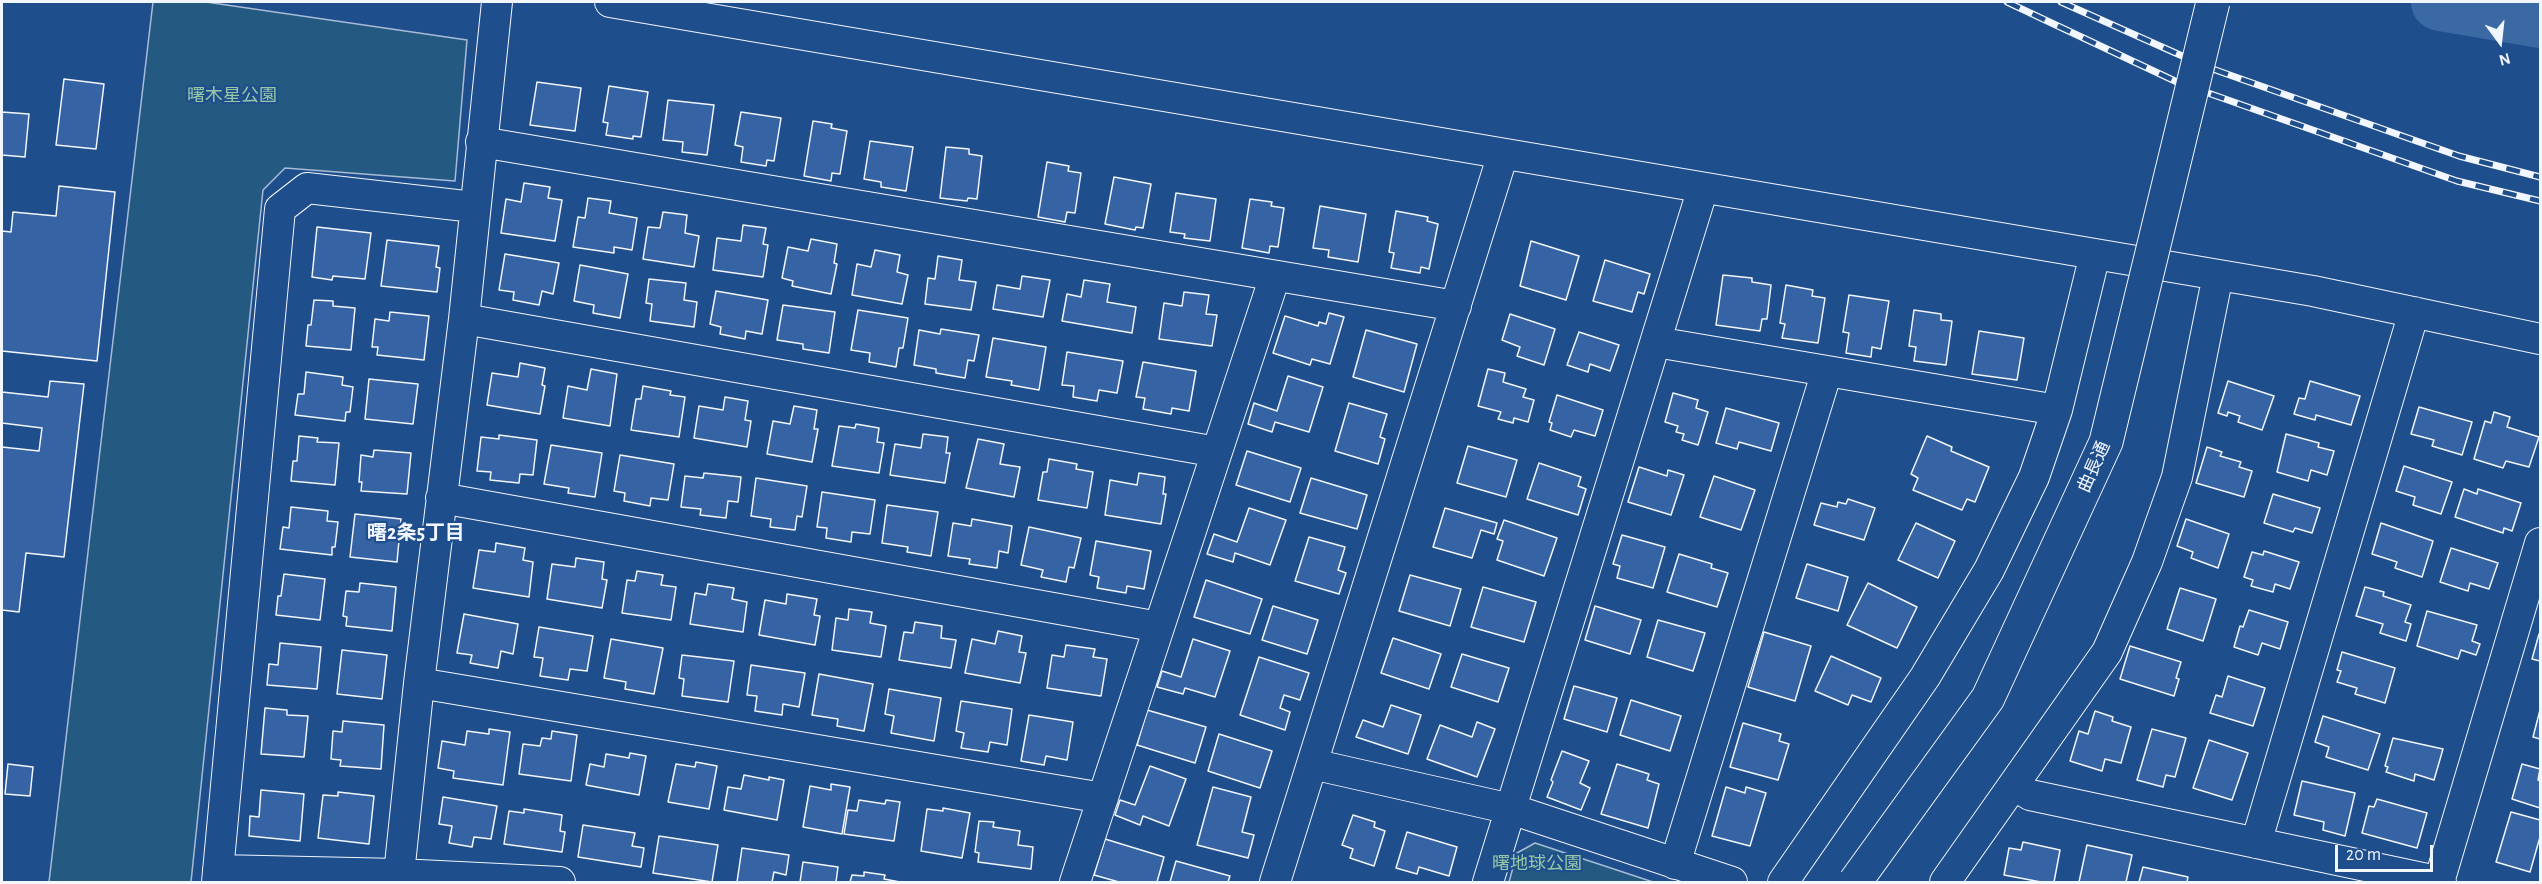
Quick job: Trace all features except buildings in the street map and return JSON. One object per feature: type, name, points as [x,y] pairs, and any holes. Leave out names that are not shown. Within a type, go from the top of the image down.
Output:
[{"type":"street","points":[[399,874],[419,683],[464,319],[497,2]]},
{"type":"street","points":[[610,2],[2313,291],[2541,339]]},
{"type":"street","name":"曲長通","points":[[1855,882],[1988,698],[2106,442],[2213,2]]},
{"type":"street","points":[[481,142],[1456,306]]},
{"type":"street","points":[[1275,882],[1503,154]]},
{"type":"street","points":[[474,207],[307,188],[280,209],[218,876],[399,874],[560,882]]},
{"type":"street","points":[[1488,882],[1703,188]]},
{"type":"street","points":[[1783,882],[1925,677],[1989,570],[2034,477],[2057,410],[2095,254]]},
{"type":"street","points":[[1945,882],[2106,652],[2147,562],[2177,477],[2218,275]]},
{"type":"street","points":[[1075,882],[1275,276]]},
{"type":"street","points":[[2256,843],[2414,312]]},
{"type":"street","points":[[464,319],[1217,452]]},
{"type":"street","points":[[1656,342],[2057,410]]},
{"type":"street","points":[[1675,864],[1827,371]]},
{"type":"street","points":[[441,498],[1159,627]]},
{"type":"street","points":[[2014,785],[2030,795],[2440,882],[2541,543]]},
{"type":"street","points":[[419,683],[1103,798]]},
{"type":"street","points":[[1312,764],[1511,809],[1732,882]]},
{"type":"green space","name":"曙木星公園","points":[[153,2],[206,2],[467,40],[455,181],[285,168],[263,190],[191,882],[49,882]]},
{"type":"green space","name":"曙地球公園","points":[[1535,843],[1653,882],[1509,882],[1517,853]]},
{"type":"waterway","points":[[2440,2],[2540,19]]},
{"type":"railway","points":[[2007,2],[2177,82],[2457,181],[2540,201]]},
{"type":"railway","points":[[2061,2],[2207,67],[2459,156],[2540,177]]},
{"type":"district","name":"曙2条5丁目","points":[[416,533]]}]
